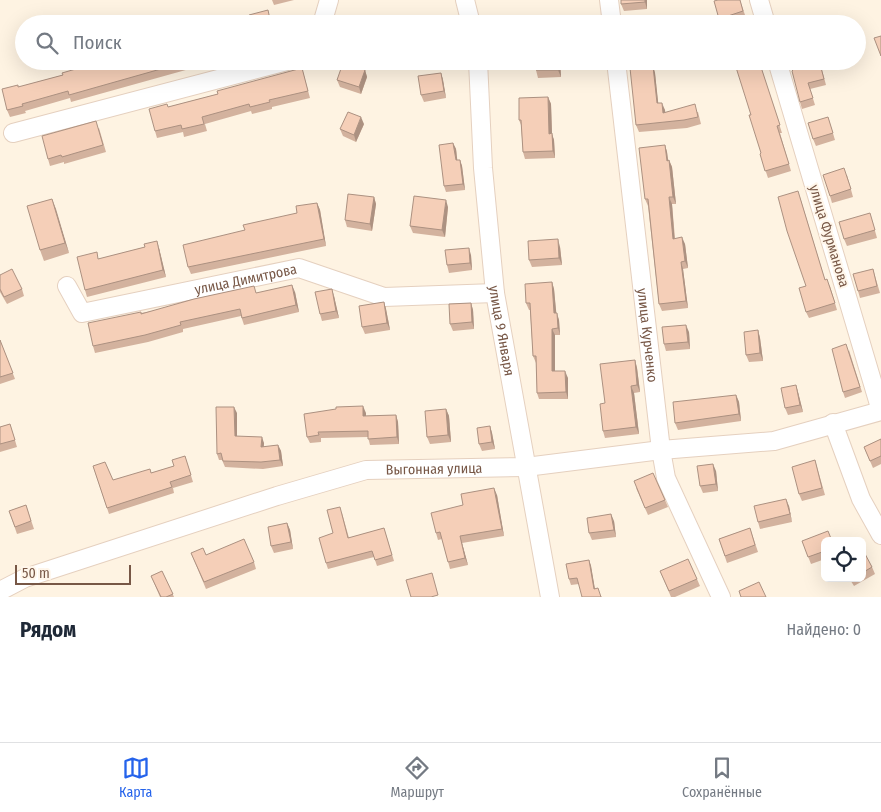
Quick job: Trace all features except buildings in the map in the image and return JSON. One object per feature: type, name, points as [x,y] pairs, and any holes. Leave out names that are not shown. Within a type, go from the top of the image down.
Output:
[{"type":"street","points":[[325,15],[329,0]]},
{"type":"street","points":[[465,0],[469,15]]},
{"type":"street","points":[[609,0],[611,15]]},
{"type":"street","points":[[759,0],[763,15]]},
{"type":"street","points":[[13,133],[253,70]]},
{"type":"street","name":"улица 9 Января","points":[[478,70],[483,168],[495,293],[547,596]]},
{"type":"street","name":"улица Курченко","points":[[617,70],[661,450],[666,478],[721,597]]},
{"type":"street","name":"улица Фурманова","points":[[780,70],[881,411]]},
{"type":"street","name":"улица Димитрова","points":[[68,286],[82,313],[299,268],[384,296],[495,293]]},
{"type":"street","name":"Выгонная улица","points":[[0,591],[25,578],[277,496],[366,470],[526,467],[661,450],[774,441],[881,411]]},
{"type":"street","points":[[833,423],[861,499],[881,535]]},
{"type":"street","points":[[0,591],[2,597]]}]
